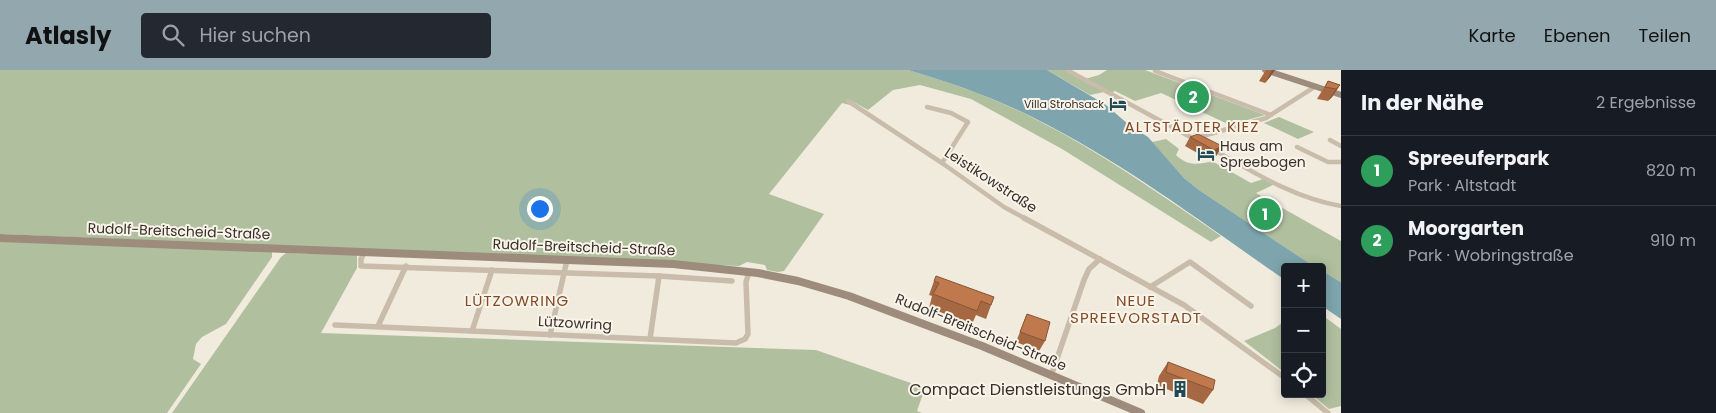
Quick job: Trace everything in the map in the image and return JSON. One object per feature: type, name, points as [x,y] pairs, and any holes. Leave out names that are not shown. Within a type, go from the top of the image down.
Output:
[{"type":"main road","points":[[1265,70],[1341,95]]},
{"type":"main road","name":"Rudolf-Breitscheid-Straße","points":[[0,238],[673,264],[749,272],[798,281],[869,303],[982,346],[1141,413]]},
{"type":"street","points":[[1067,70],[1199,142]]},
{"type":"street","points":[[1155,71],[1271,115]]},
{"type":"street","points":[[1193,139],[1271,115],[1319,87],[1333,86]]},
{"type":"street","name":"Leistikowstraße","points":[[848,101],[1004,206],[1184,305],[1281,375]]},
{"type":"street","points":[[927,107],[951,113],[968,122],[942,163]]},
{"type":"street","points":[[1330,140],[1341,146]]},
{"type":"street","points":[[1297,147],[1328,162],[1341,162]]},
{"type":"street","points":[[1211,148],[1302,196],[1324,204],[1341,206]]},
{"type":"street","points":[[364,253],[360,259],[361,266],[564,272],[732,281]]},
{"type":"street","points":[[1051,376],[1084,280],[1089,269],[1100,259]]},
{"type":"street","points":[[550,334],[567,260]]},
{"type":"street","points":[[1150,287],[1190,262],[1251,306]]},
{"type":"street","points":[[378,326],[406,266]]},
{"type":"street","points":[[472,331],[492,270]]},
{"type":"street","name":"Lützowring","points":[[335,325],[733,343],[745,339],[749,324],[746,282],[749,272]]},
{"type":"street","points":[[650,339],[659,276]]},
{"type":"street","points":[[1310,398],[1328,413]]},
{"type":"green space","points":[[0,70],[908,70],[957,86],[1020,111],[1083,145],[1130,174],[1221,236],[1211,242],[1062,149],[971,99],[920,85],[893,90],[868,110],[852,101],[850,105],[842,103],[769,194],[824,214],[784,271],[778,272],[767,270],[765,265],[747,262],[739,266],[0,234]]},
{"type":"green space","points":[[1047,70],[1065,70],[1104,92],[1090,95]]},
{"type":"green space","points":[[1107,70],[1145,70],[1265,115],[1230,125],[1161,93],[1135,101],[1115,91],[1110,93],[1085,79],[1099,75]]},
{"type":"green space","points":[[1279,117],[1314,132],[1298,139],[1264,123]]},
{"type":"green space","points":[[1166,139],[1179,149],[1176,155],[1189,163],[1197,164],[1212,161],[1251,183],[1263,179],[1275,184],[1256,193],[1341,241],[1341,282],[1326,273],[1326,263],[1309,263],[1199,190],[1184,178],[1152,142]]},
{"type":"green space","points":[[0,241],[272,252],[272,257],[226,324],[202,337],[196,344],[193,359],[201,364],[167,413],[0,413]]},
{"type":"green space","points":[[286,253],[357,255],[357,268],[321,333],[816,350],[925,388],[917,411],[922,413],[172,413],[281,257]]},
{"type":"green space","points":[[1326,318],[1341,329],[1341,406],[1329,409],[1316,398],[1326,398]]},
{"type":"green space","points":[[1281,324],[1281,370],[1244,341]]},
{"type":"water","points":[[908,70],[1047,70],[1106,105],[1129,125],[1148,137],[1184,178],[1199,190],[1309,263],[1281,263],[1281,277],[1163,195],[1069,136],[1021,111],[957,86]]},
{"type":"water","points":[[1326,273],[1341,282],[1341,319],[1326,309]]},
{"type":"building","points":[[1328,81],[1340,85],[1336,89],[1325,87]]},
{"type":"building","points":[[1198,134],[1222,146],[1214,150],[1190,137]]},
{"type":"building","points":[[936,276],[994,297],[991,305],[981,301],[977,311],[933,294],[939,283],[934,281]]},
{"type":"building","points":[[1027,314],[1050,322],[1045,341],[1020,332]]},
{"type":"building","points":[[1168,362],[1215,380],[1213,390],[1166,372]]},
{"type":"place","name":"Moorgarten","points":[[1193,97]]},
{"type":"place","name":"Villa Strohsack","points":[[1118,104]]},
{"type":"place","name":"Haus am Spreebogen","points":[[1206,154]]},
{"type":"place","name":"Spreeuferpark","points":[[1265,214]]},
{"type":"place","name":"Compact Dienstleistungs GmbH","points":[[1180,389]]},
{"type":"district","name":"ALTSTÄDTER KIEZ","points":[[1192,127]]},
{"type":"district","name":"LÜTZOWRING","points":[[517,301]]},
{"type":"district","name":"NEUE SPREEVORSTADT","points":[[1136,310]]}]
